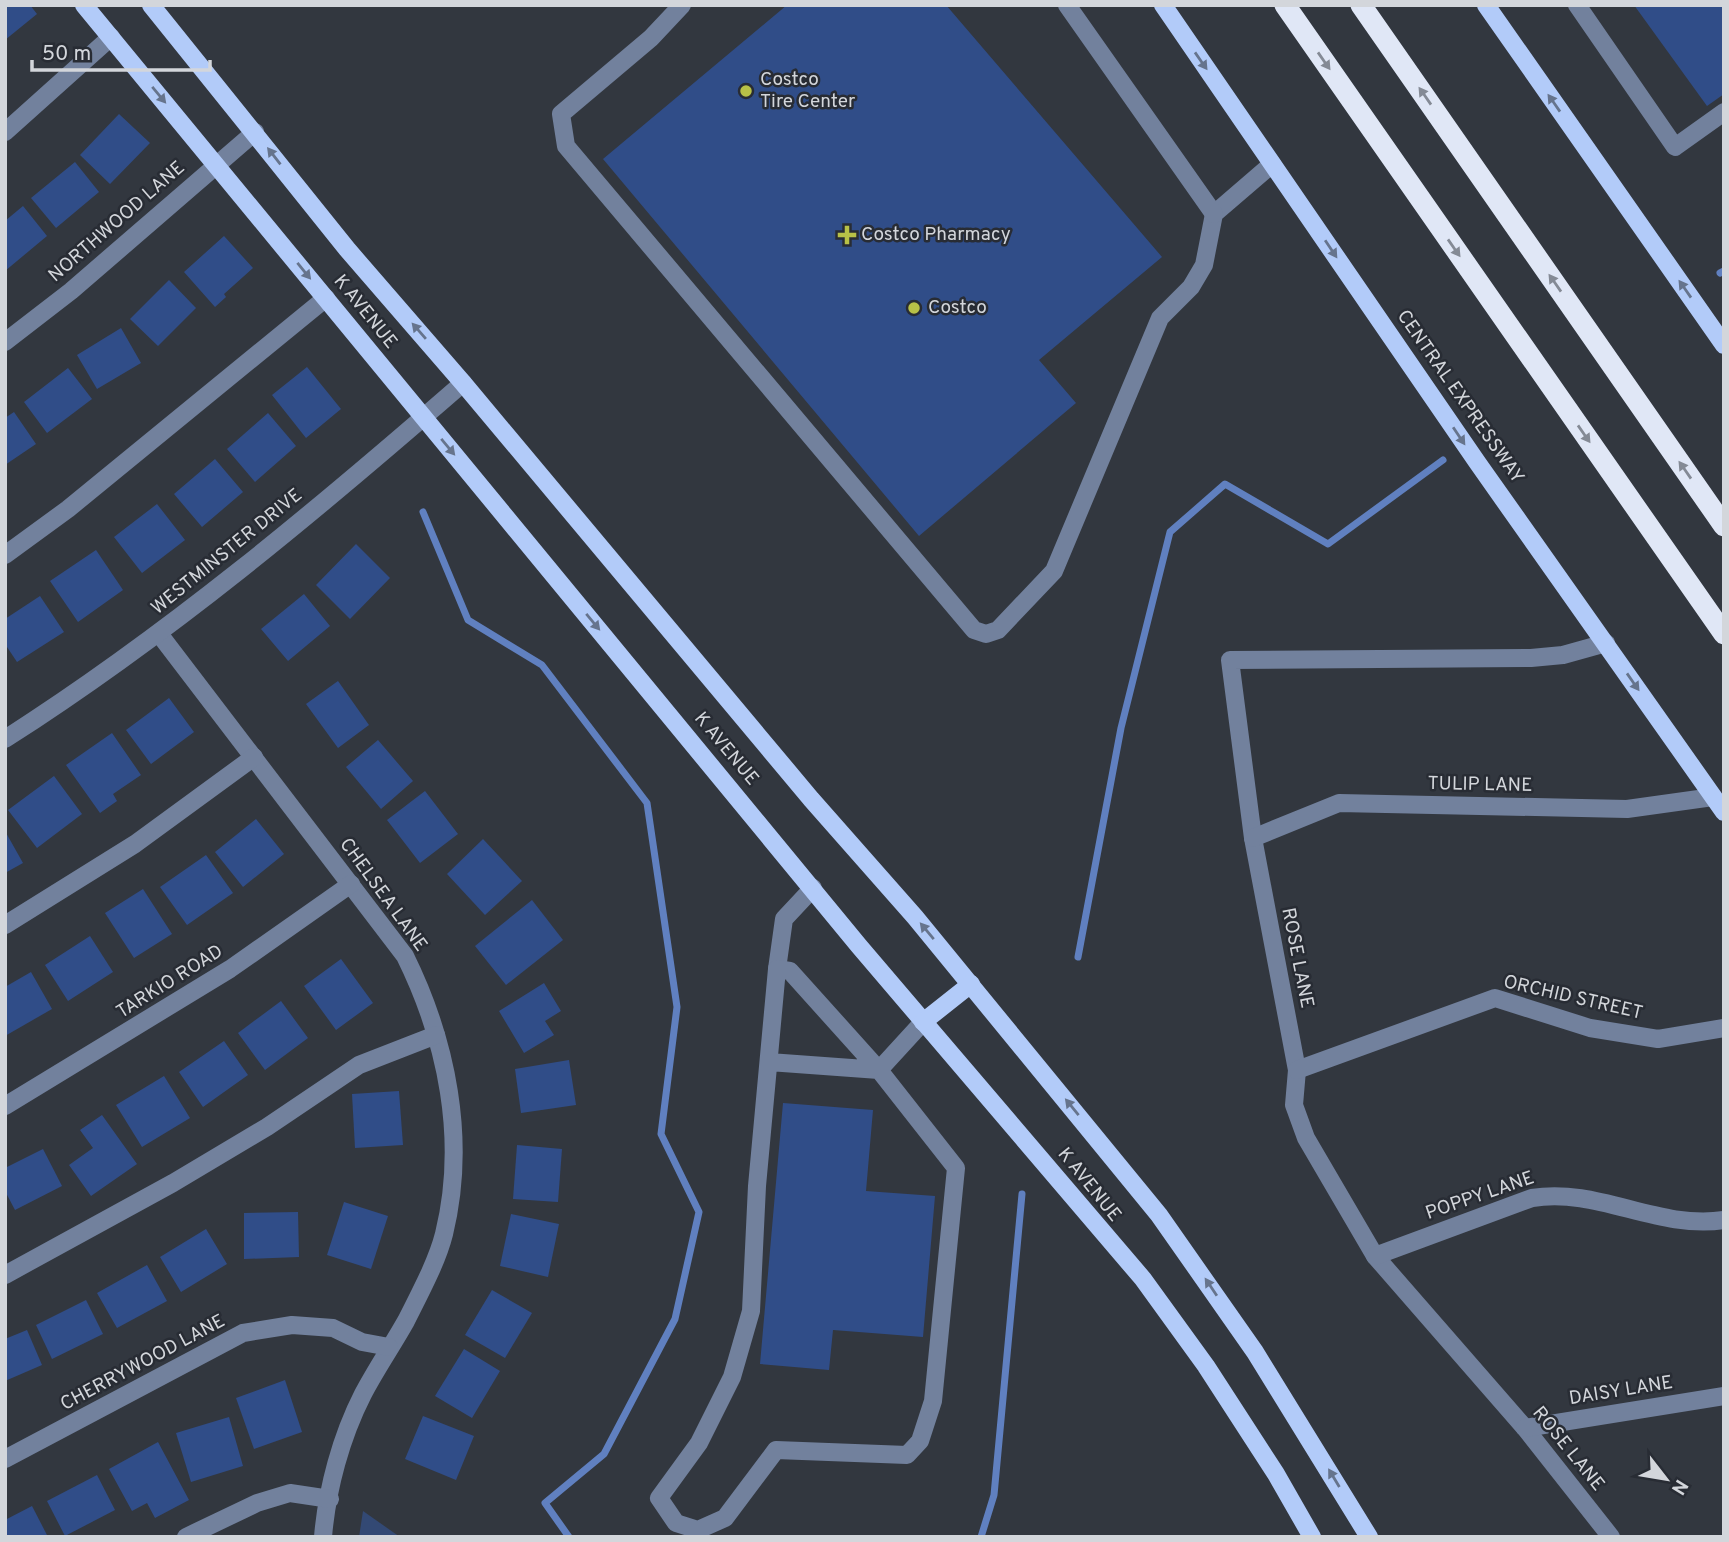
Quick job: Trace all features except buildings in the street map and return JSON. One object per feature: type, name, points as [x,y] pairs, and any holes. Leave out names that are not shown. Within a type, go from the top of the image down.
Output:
[{"type":"highway","points":[[1285,5],[1724,634]]},
{"type":"highway","points":[[1361,5],[1724,526]]},
{"type":"main road","name":"K AVENUE","points":[[84,5],[923,1022],[1143,1279],[1206,1366],[1312,1537]]},
{"type":"main road","name":"K AVENUE","points":[[151,5],[347,249],[463,383],[811,799],[971,984],[1159,1215],[1262,1363],[1369,1537]]},
{"type":"main road","name":"CENTRAL EXPRESSWAY","points":[[1163,5],[1724,812]]},
{"type":"main road","points":[[1486,5],[1724,345]]},
{"type":"main road","points":[[923,1022],[971,984]]},
{"type":"street","points":[[682,5],[651,38],[561,114],[566,146],[974,631],[986,634],[998,630],[1054,571],[1160,318],[1191,287],[1204,265],[1214,214],[1272,164]]},
{"type":"street","points":[[1067,5],[1214,214]]},
{"type":"street","points":[[1577,5],[1675,147],[1724,112]]},
{"type":"street","points":[[5,132],[111,37]]},
{"type":"street","name":"NORTHWOOD LANE","points":[[5,342],[71,291],[255,132]]},
{"type":"street","points":[[5,555],[88,494],[326,298]]},
{"type":"street","name":"WESTMINSTER DRIVE","points":[[5,739],[94,682],[160,635],[463,383]]},
{"type":"street","name":"CHELSEA LANE","points":[[160,635],[405,956],[426,999],[444,1067],[454,1136],[452,1195],[443,1237],[405,1322],[361,1397],[340,1451],[323,1537]]},
{"type":"street","name":"ROSE LANE","points":[[1606,643],[1563,655],[1531,658],[1230,660],[1253,838],[1297,1070],[1294,1105],[1306,1138],[1376,1256],[1525,1428],[1611,1537]]},
{"type":"street","points":[[5,925],[135,844],[254,758]]},
{"type":"street","name":"TULIP LANE","points":[[1253,838],[1339,803],[1627,809],[1713,797]]},
{"type":"street","name":"TARKIO ROAD","points":[[5,1106],[230,969],[351,884]]},
{"type":"street","points":[[776,970],[790,971],[879,1070],[956,1168],[933,1401],[920,1441],[907,1455],[776,1450],[725,1518],[698,1530],[677,1523],[659,1498],[699,1443],[732,1377],[751,1311],[757,1185],[776,970],[784,919],[813,888]]},
{"type":"street","name":"ORCHID STREET","points":[[1297,1070],[1495,998],[1590,1028],[1658,1039],[1724,1028]]},
{"type":"street","points":[[879,1070],[923,1022]]},
{"type":"street","points":[[5,1275],[173,1183],[267,1127],[359,1065],[436,1035]]},
{"type":"street","points":[[769,1062],[879,1070]]},
{"type":"street","name":"POPPY LANE","points":[[1376,1256],[1532,1198],[1552,1195],[1604,1202],[1633,1213],[1708,1223],[1724,1220]]},
{"type":"street","name":"CHERRYWOOD LANE","points":[[5,1459],[243,1333],[292,1325],[333,1328],[362,1342],[388,1347]]},
{"type":"street","name":"DAISY LANE","points":[[1525,1428],[1724,1395]]},
{"type":"street","points":[[186,1537],[257,1503],[290,1493],[330,1500]]},
{"type":"shaded area","points":[[363,1511],[400,1537],[359,1537]]},
{"type":"waterway","points":[[1720,273],[1724,271]]},
{"type":"waterway","points":[[1078,957],[1121,728],[1170,532],[1225,484],[1328,544],[1443,460]]},
{"type":"waterway","points":[[423,512],[468,620],[542,665],[647,803],[677,1007],[661,1134],[699,1212],[675,1319],[604,1454],[545,1503],[569,1537]]},
{"type":"waterway","points":[[981,1537],[994,1495],[1022,1194]]},
{"type":"place","name":"Costco Tire Center","points":[[746,91]]},
{"type":"place","name":"Costco Pharmacy","points":[[847,235]]},
{"type":"place","name":"Costco","points":[[914,308]]}]
